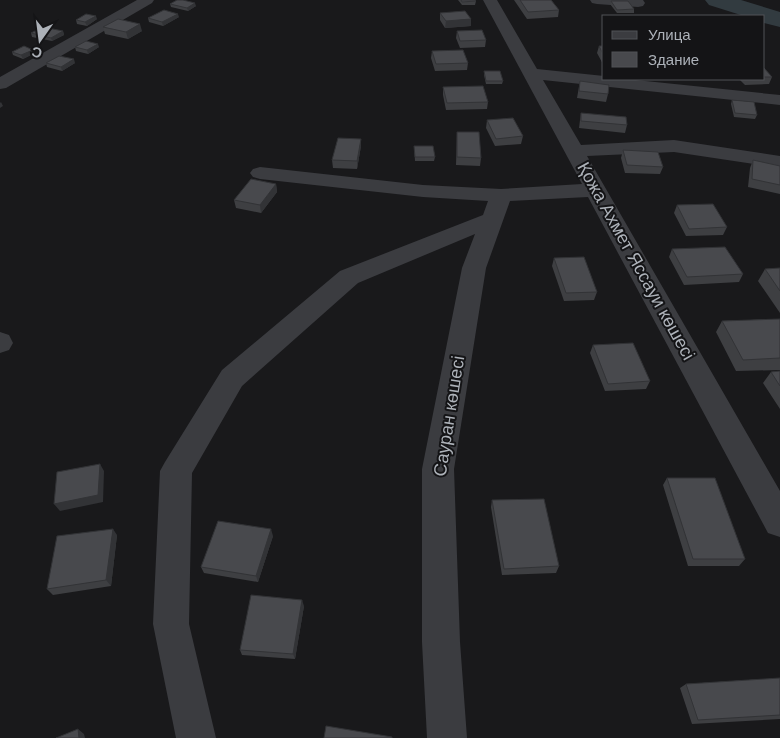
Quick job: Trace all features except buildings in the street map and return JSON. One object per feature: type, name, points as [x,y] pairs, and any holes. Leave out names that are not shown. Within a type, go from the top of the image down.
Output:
[{"type":"street","points":[[0,84],[147,0]]},
{"type":"street","name":"Қожа Ахмет Яссауи көшесі","points":[[490,0],[780,522]]},
{"type":"street","points":[[597,0],[638,3]]},
{"type":"street","points":[[532,74],[780,100]]},
{"type":"street","points":[[575,152],[674,146],[780,162]]},
{"type":"street","points":[[260,173],[423,191],[497,207]]},
{"type":"street","points":[[196,738],[171,624],[176,471],[232,378],[349,277],[497,207],[597,190]]},
{"type":"street","name":"Сауран көшесі","points":[[447,738],[441,642],[438,469],[474,268],[497,207]]},
{"type":"waterway","points":[[717,0],[764,15]]},
{"type":"waterway","points":[[765,15],[780,20]]}]
